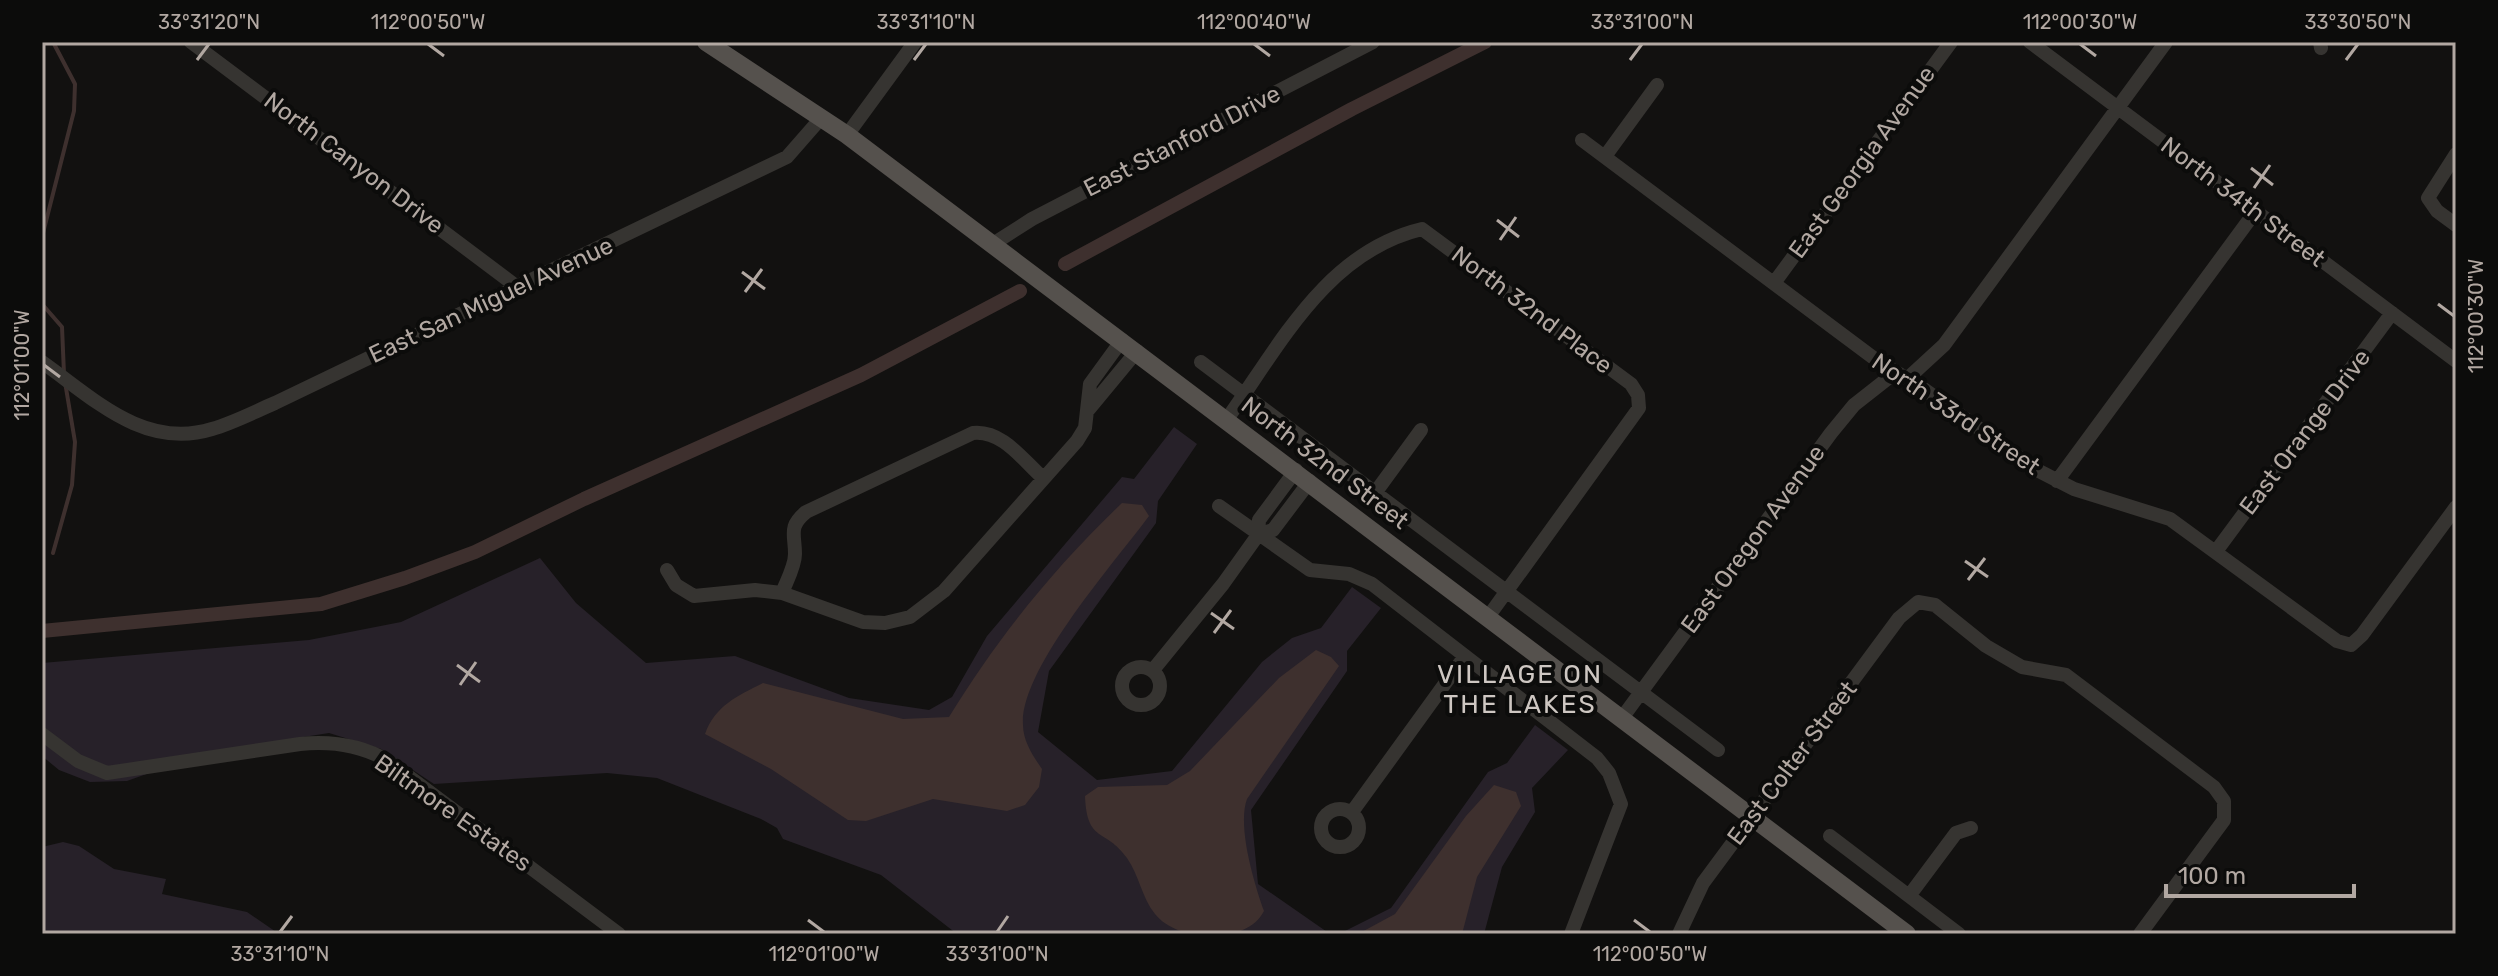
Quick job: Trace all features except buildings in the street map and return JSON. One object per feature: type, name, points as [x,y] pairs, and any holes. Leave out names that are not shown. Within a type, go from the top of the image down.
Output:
[{"type":"main road","name":"North 32nd Street","points":[[706,42],[822,117],[1020,263],[1907,934]]},
{"type":"street","name":"North Canyon Drive","points":[[191,42],[516,286]]},
{"type":"street","points":[[847,135],[915,42]]},
{"type":"street","name":"East Stanford Drive","points":[[993,244],[1032,219],[1373,42]]},
{"type":"street","name":"East Georgia Avenue","points":[[1774,283],[1951,42]]},
{"type":"street","name":"North 34th Street","points":[[2030,42],[2456,360]]},
{"type":"street","name":"East Oregon Avenue","points":[[1622,718],[1854,405],[1902,376],[1944,345],[2166,42]]},
{"type":"street","points":[[1606,155],[1657,85]]},
{"type":"street","name":"East San Miguel Avenue","points":[[42,362],[114,415],[139,427],[170,435],[210,430],[275,403],[787,157],[822,117]]},
{"type":"street","name":"North 33rd Street","points":[[1582,140],[2004,450],[2057,481],[2170,519],[2217,550],[2337,641],[2351,645],[2456,507]]},
{"type":"street","points":[[2456,154],[2428,198],[2437,211],[2456,225]]},
{"type":"street","points":[[2057,481],[2255,212]]},
{"type":"street","name":"North 32nd Place","points":[[1244,394],[1308,304],[1336,272],[1390,241],[1422,229],[1631,384],[1638,395],[1639,408],[1506,591]]},
{"type":"street","name":"East Orange Drive","points":[[2217,550],[2392,313]]},
{"type":"street","points":[[667,570],[676,585],[694,596],[744,590],[782,593],[863,622],[885,623],[910,617],[944,591],[1077,441],[1089,409],[1130,345]]},
{"type":"street","name":"North 32nd Street","points":[[1201,362],[1718,750]]},
{"type":"street","points":[[1227,419],[1244,394]]},
{"type":"street","points":[[1375,493],[1421,430]]},
{"type":"street","points":[[782,593],[795,556],[791,533],[796,520],[806,512],[973,433],[987,432],[998,437],[1043,478]]},
{"type":"street","points":[[1258,535],[1259,520],[1303,476]]},
{"type":"street","points":[[1153,670],[1258,535],[1273,530],[1303,476]]},
{"type":"street","points":[[1219,506],[1310,570],[1349,574],[1372,584],[1582,743],[1609,773],[1621,804],[1571,934]]},
{"type":"street","points":[[1269,507],[1282,518]]},
{"type":"street","points":[[1488,617],[1506,591]]},
{"type":"street","name":"East Colter Street","points":[[1679,934],[1703,883],[1899,618],[1918,602],[1935,605],[1986,646],[2022,667],[2066,675],[2214,787],[2224,801],[2224,820],[2140,934]]},
{"type":"street","points":[[1352,812],[1465,656]]},
{"type":"street","name":"Biltmore Estates","points":[[42,734],[78,761],[107,773],[300,744],[329,742],[361,749],[388,761],[619,934]]},
{"type":"street","points":[[1909,896],[1956,833],[1971,828]]},
{"type":"street","points":[[1830,836],[1959,934]]},
{"type":"shaded area","points":[[1174,427],[1197,444],[1158,501],[1156,523],[1049,671],[1038,732],[1097,780],[1172,771],[1262,662],[1292,638],[1321,628],[1352,587],[1381,608],[1347,651],[1347,671],[1251,810],[1258,884],[1330,934],[957,934],[881,875],[783,839],[777,828],[761,819],[657,778],[607,773],[434,784],[381,749],[329,733],[208,752],[127,781],[90,782],[59,770],[42,756],[42,663],[309,640],[401,622],[540,558],[576,603],[646,663],[735,656],[849,698],[929,710],[952,697],[987,636],[1122,477],[1134,479]]},
{"type":"shaded area","points":[[1122,503],[1142,505],[1149,516],[1052,647],[1036,675],[1026,702],[1025,737],[1042,769],[1039,787],[1025,805],[1007,811],[933,799],[866,821],[848,820],[771,769],[705,734],[721,709],[763,683],[903,719],[949,717],[1028,604]]},
{"type":"shaded area","points":[[1316,650],[1331,657],[1339,666],[1247,799],[1244,810],[1248,855],[1264,911],[1243,930],[1228,935],[1195,935],[1179,931],[1155,914],[1135,872],[1119,848],[1093,829],[1086,811],[1085,796],[1098,787],[1167,785],[1190,771],[1279,678]]},
{"type":"shaded area","points":[[1535,725],[1568,750],[1532,788],[1535,812],[1502,867],[1484,934],[1339,934],[1391,908],[1488,772],[1507,763]]},
{"type":"shaded area","points":[[1494,785],[1516,792],[1521,806],[1477,877],[1462,934],[1358,934],[1395,914],[1466,816]]},
{"type":"shaded area","points":[[63,842],[79,846],[114,869],[166,879],[162,894],[247,912],[279,934],[42,934],[42,847]]},
{"type":"waterway","points":[[42,237],[74,111],[75,84],[53,42]]},
{"type":"waterway","points":[[1065,264],[1352,109],[1485,42]]},
{"type":"waterway","points":[[42,631],[321,604],[405,578],[475,552],[584,499],[861,375],[1020,291]]},
{"type":"waterway","points":[[42,304],[62,327],[64,374]]},
{"type":"waterway","points":[[53,553],[72,485],[75,442],[65,382]]},
{"type":"district","name":"VILLAGE ON THE LAKES","points":[[1520,689]]}]
